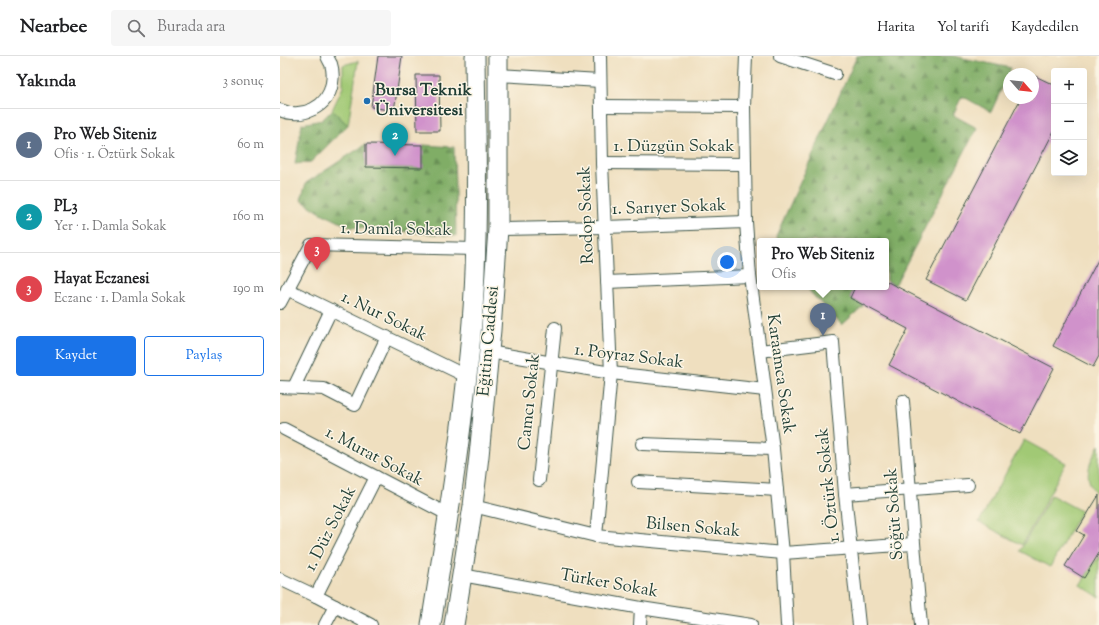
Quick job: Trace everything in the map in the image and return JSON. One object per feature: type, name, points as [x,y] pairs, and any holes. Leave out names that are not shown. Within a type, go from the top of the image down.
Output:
[{"type":"main road","name":"Eğitim Caddesi","points":[[431,625],[458,451],[472,322],[476,223],[475,56]]},
{"type":"main road","name":"Eğitim Caddesi","points":[[454,625],[473,506],[489,352],[498,229],[498,65]]},
{"type":"street","points":[[280,110],[293,114],[305,113],[316,108],[325,99],[331,88],[333,76],[331,64],[327,56]]},
{"type":"street","name":"Rodop Sokak","points":[[596,536],[611,373],[602,163],[600,56]]},
{"type":"street","name":"Karaamca Sokak","points":[[746,56],[744,106],[746,222],[750,276],[773,448],[783,553],[787,625]]},
{"type":"street","points":[[780,56],[835,74]]},
{"type":"street","points":[[498,65],[600,81]]},
{"type":"street","points":[[601,106],[744,106]]},
{"type":"street","name":"1. Düzgün Sokak","points":[[602,163],[745,164]]},
{"type":"street","name":"1. Sarıyer Sokak","points":[[498,229],[746,222]]},
{"type":"street","name":"1. Damla Sokak","points":[[280,303],[310,245],[475,249]]},
{"type":"street","points":[[607,282],[750,276]]},
{"type":"street","name":"1. Nur Sokak","points":[[288,289],[466,376]]},
{"type":"street","points":[[294,387],[332,310]]},
{"type":"street","name":"Camcı Sokak","points":[[539,480],[555,328]]},
{"type":"street","points":[[280,387],[324,388],[355,405],[387,337]]},
{"type":"street","name":"1. Öztürk Sokak","points":[[760,351],[833,342],[845,494],[852,548],[859,625]]},
{"type":"street","name":"1. Poyraz Sokak","points":[[489,352],[611,373],[765,390]]},
{"type":"street","name":"Söğüt Sokak","points":[[903,401],[913,544],[921,625]]},
{"type":"street","name":"1. Murat Sokak","points":[[284,429],[449,515]]},
{"type":"street","points":[[642,444],[773,448]]},
{"type":"street","name":"1. Düz Sokak","points":[[316,596],[376,477]]},
{"type":"street","points":[[638,482],[777,490]]},
{"type":"street","points":[[845,494],[968,485]]},
{"type":"street","name":"Bilsen Sokak","points":[[473,506],[596,536],[783,553],[913,544]]},
{"type":"street","name":"Türker Sokak","points":[[462,575],[641,608],[751,625]]},
{"type":"street","points":[[280,579],[371,625]]},
{"type":"street","points":[[325,625],[335,606]]},
{"type":"street","points":[[640,625],[641,608]]},
{"type":"green space","points":[[857,56],[953,56],[1011,68],[1003,68],[1003,86],[991,112],[962,96],[953,115],[977,128],[895,285],[889,282],[889,238],[777,238],[776,236]]},
{"type":"green space","points":[[358,61],[348,125],[332,110],[343,87],[343,65]]},
{"type":"green space","points":[[332,110],[348,125],[311,162],[295,164],[302,124],[322,120]]},
{"type":"green space","points":[[366,144],[366,167],[423,168],[423,145],[454,147],[456,236],[350,227],[321,213],[301,200],[306,183]]},
{"type":"green space","points":[[809,290],[854,290],[850,298],[864,305],[842,325]]},
{"type":"green space","points":[[1024,440],[1066,463],[1022,545],[979,522]]},
{"type":"green space","points":[[1099,445],[1099,496],[1090,484],[1088,471]]},
{"type":"green space","points":[[1051,495],[1081,511],[1050,567],[1020,551]]},
{"type":"green space","points":[[1099,556],[1099,597],[1080,585]]},
{"type":"building","points":[[378,56],[402,56],[394,111],[371,107]]},
{"type":"building","points":[[416,75],[439,75],[440,131],[417,131]]},
{"type":"building","points":[[1039,78],[1051,84],[1051,137],[966,300],[926,280],[1018,104],[1039,104]]},
{"type":"building","points":[[366,144],[423,145],[423,168],[366,167]]},
{"type":"building","points":[[1099,258],[1099,356],[1093,367],[1053,346]]},
{"type":"building","points":[[889,283],[1054,368],[1020,434],[889,365],[908,329],[850,298],[854,290],[889,290]]},
{"type":"building","points":[[1099,495],[1099,553],[1084,578],[1065,566],[1084,535],[1077,531]]},
{"type":"place","name":"Bursa Teknik Üniversitesi","points":[[367,101]]},
{"type":"place","name":"PL3","points":[[395,156]]},
{"type":"place","name":"Hayat Eczanesi","points":[[317,270]]},
{"type":"place","name":"Pro Web Siteniz","points":[[823,336]]}]
